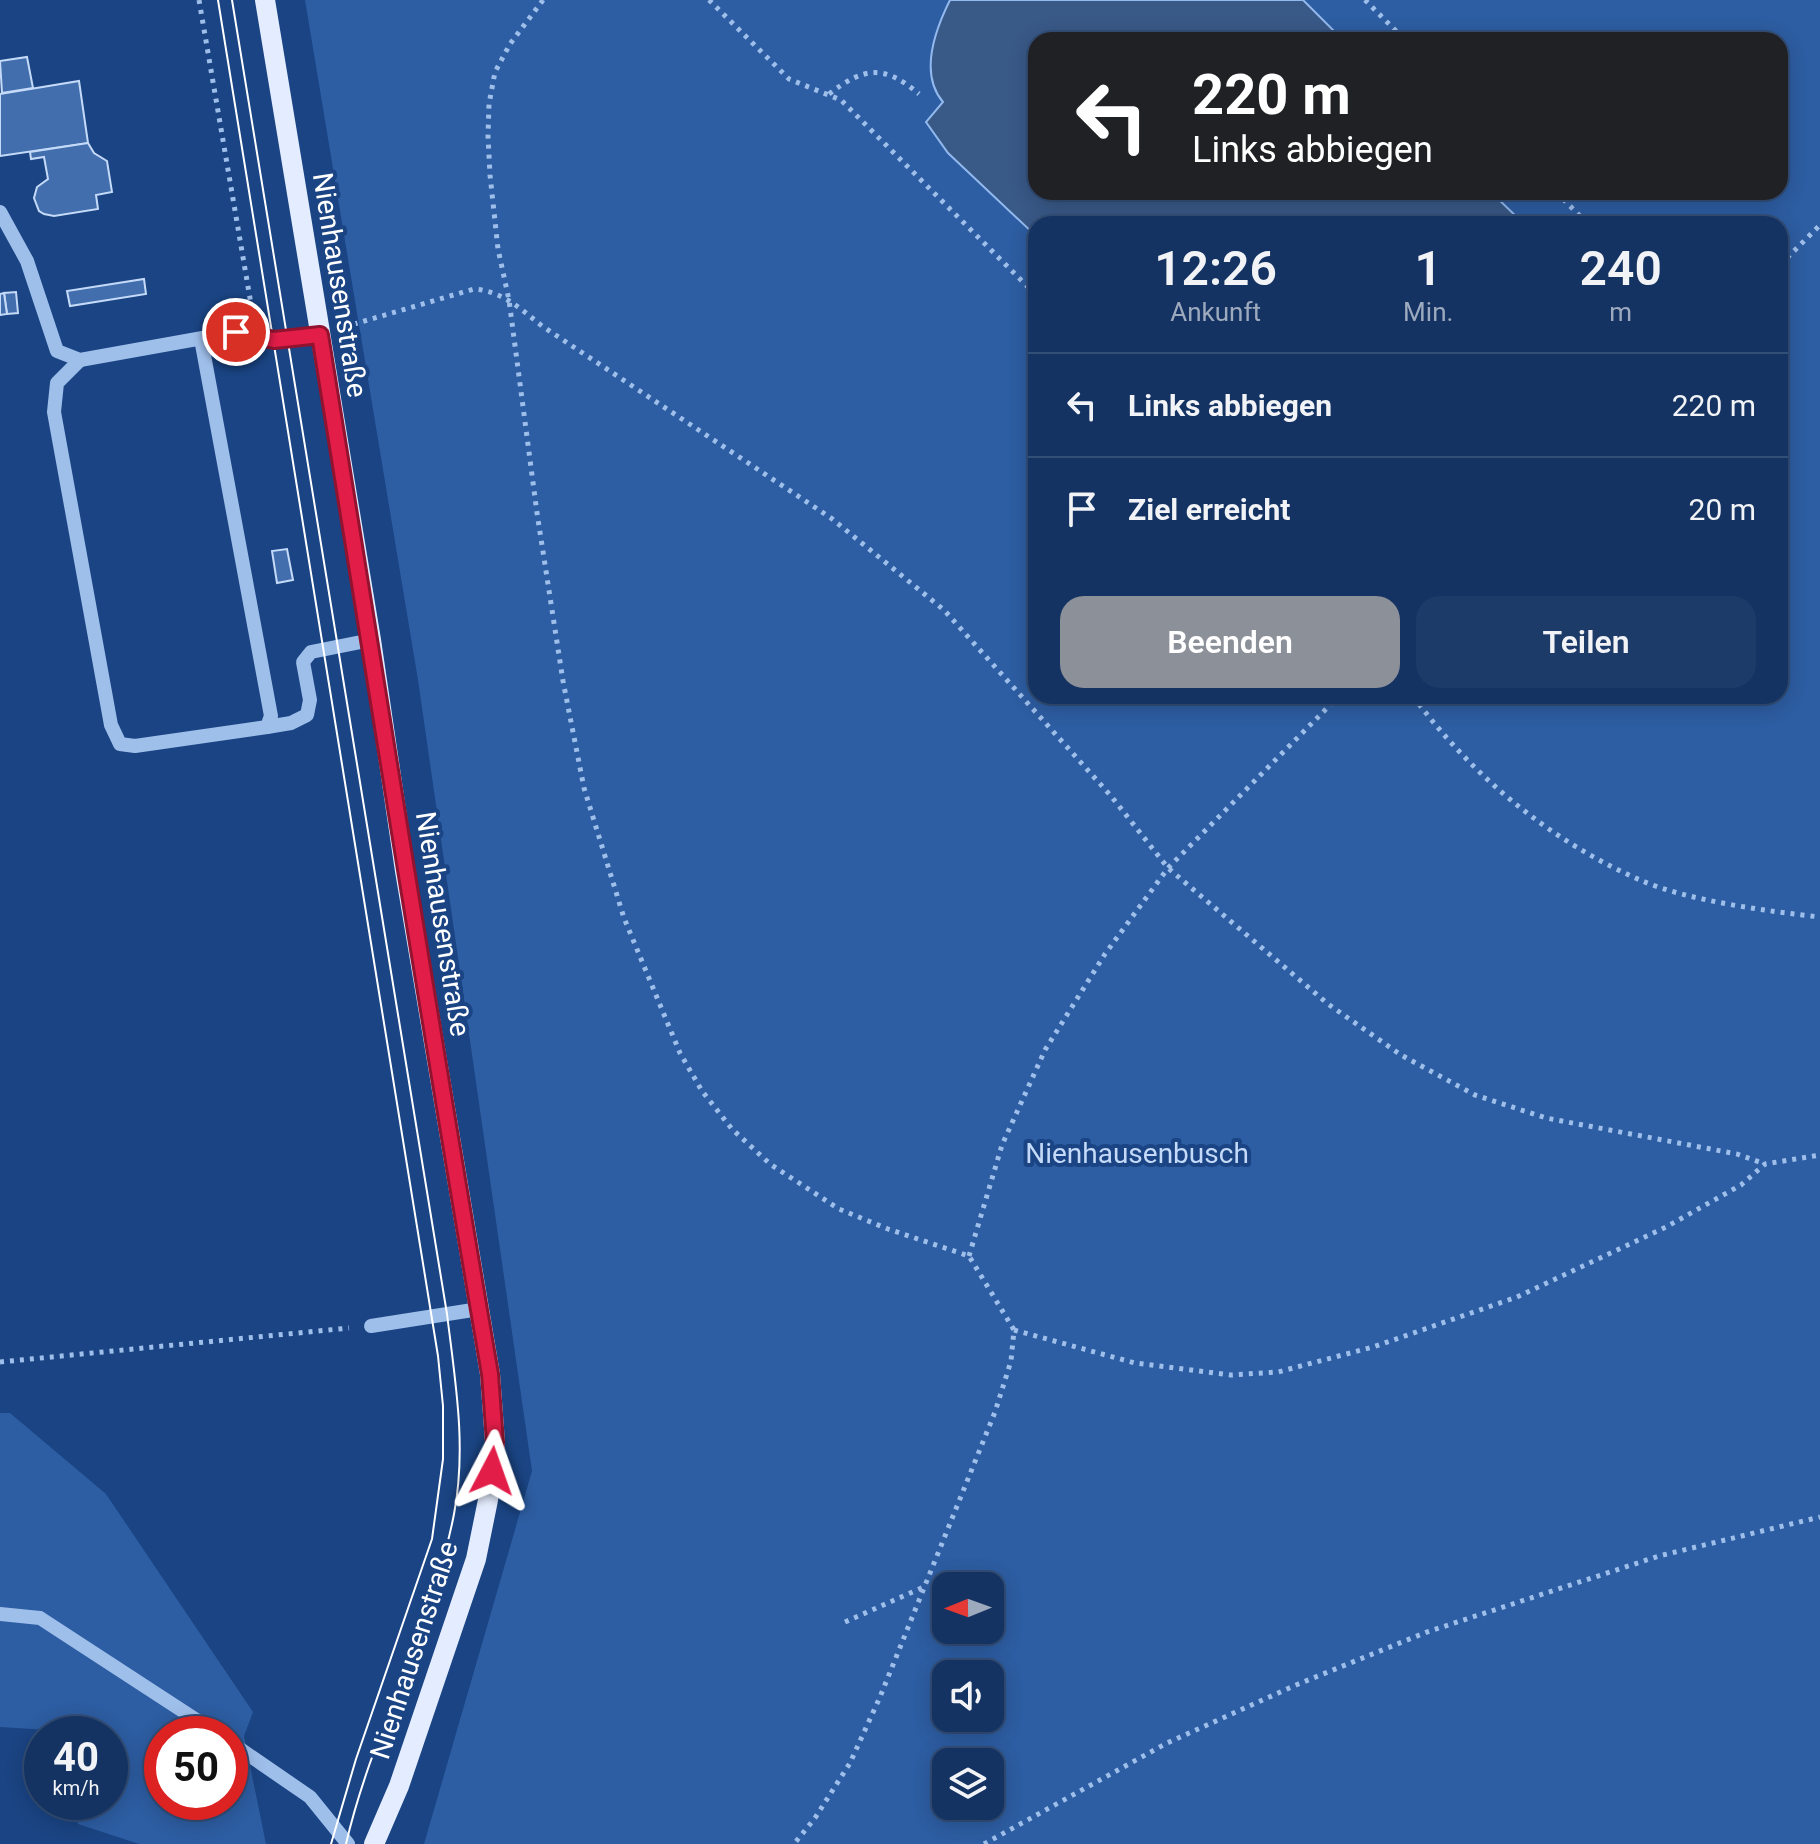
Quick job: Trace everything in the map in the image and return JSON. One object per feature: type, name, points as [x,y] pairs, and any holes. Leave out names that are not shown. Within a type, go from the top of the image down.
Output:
[{"type":"main road","name":"Nienhausenstraße","points":[[265,0],[371,640],[405,871],[490,1374],[495,1442],[488,1500],[472,1572],[399,1786],[374,1844]]},
{"type":"lane","points":[[0,212],[27,261],[57,351],[80,360],[236,332],[274,340],[320,335]]},
{"type":"lane","points":[[201,339],[271,716],[267,727]]},
{"type":"lane","points":[[80,360],[57,383],[54,412],[111,725],[120,744],[135,746],[291,723],[307,715],[310,700],[303,662],[311,652],[371,640]]},
{"type":"lane","points":[[371,1326],[479,1309]]},
{"type":"lane","points":[[0,1614],[40,1618],[190,1716]]},
{"type":"lane","points":[[248,1754],[310,1797],[348,1844]]},
{"type":"path","points":[[199,0],[256,336]]},
{"type":"path","points":[[543,0],[510,44],[495,72],[489,104],[490,175],[498,249],[509,300],[563,681],[584,788],[624,918],[680,1053],[702,1091],[732,1129],[783,1173],[839,1209],[969,1256],[1014,1330],[1011,1361],[995,1412],[927,1585],[850,1763],[815,1818],[794,1844]]},
{"type":"path","points":[[709,0],[789,79],[841,100],[1028,287]]},
{"type":"path","points":[[1365,0],[1397,32]]},
{"type":"path","points":[[828,95],[856,76],[881,72],[900,78],[919,94]]},
{"type":"path","points":[[1564,200],[1580,216]]},
{"type":"path","points":[[1788,257],[1820,225]]},
{"type":"path","points":[[320,335],[474,289],[491,290],[831,518],[944,610],[1028,704]]},
{"type":"path","points":[[1028,704],[1111,796],[1168,868],[1328,1004],[1401,1055],[1475,1095],[1546,1118],[1737,1154],[1765,1164],[1820,1155]]},
{"type":"path","points":[[969,1256],[1002,1145],[1045,1050],[1105,954],[1168,868],[1331,704]]},
{"type":"path","points":[[1420,704],[1458,751],[1527,813],[1562,838],[1641,881],[1738,905],[1820,917]]},
{"type":"path","points":[[1014,1330],[1135,1363],[1231,1375],[1278,1372],[1373,1347],[1517,1297],[1666,1227],[1741,1185],[1765,1164]]},
{"type":"path","points":[[0,1362],[371,1326]]},
{"type":"path","points":[[984,1844],[1167,1743],[1296,1685],[1427,1632],[1659,1556],[1820,1517]]},
{"type":"path","points":[[845,1622],[927,1585]]},
{"type":"green space","name":"Nienhausenbusch","points":[[305,0],[1820,0],[1820,1844],[424,1844],[532,1471],[418,680]]},
{"type":"green space","points":[[0,1413],[10,1413],[106,1494],[253,1712],[248,1725],[248,1716],[144,1716],[144,1820],[248,1820],[248,1756],[266,1844],[139,1844],[78,1824],[77,1820],[128,1820],[128,1716],[24,1716],[24,1728],[0,1727]]},
{"type":"shaded area","points":[[950,0],[1303,0],[1335,32],[1028,32],[1028,200],[1499,200],[1516,216],[1028,216],[1028,228],[948,153],[926,122],[943,102],[936,91],[931,65],[939,25]]},
{"type":"building","points":[[27,57],[33,88],[2,93],[0,61]]},
{"type":"building","points":[[79,81],[88,143],[0,156],[0,94]]},
{"type":"building","points":[[88,143],[94,153],[107,161],[112,192],[96,195],[98,209],[54,216],[39,211],[34,198],[37,187],[48,179],[44,157],[31,159],[30,152]]},
{"type":"building","points":[[144,279],[146,294],[70,306],[67,291]]},
{"type":"building","points":[[16,292],[18,313],[7,314],[4,293]]},
{"type":"building","points":[[4,293],[7,314],[0,315],[0,294]]},
{"type":"building","points":[[287,549],[293,580],[277,583],[272,551]]},
{"type":"tram line","points":[[218,0],[438,1356],[443,1406],[443,1459],[432,1539],[356,1759],[331,1844]]},
{"type":"tram line","points":[[232,0],[447,1314],[460,1439],[458,1489],[444,1556],[432,1598],[357,1802],[346,1844]]},
{"type":"route","points":[[236,332],[274,340],[320,335],[371,640],[405,871],[490,1374],[495,1442],[492,1471]]}]
